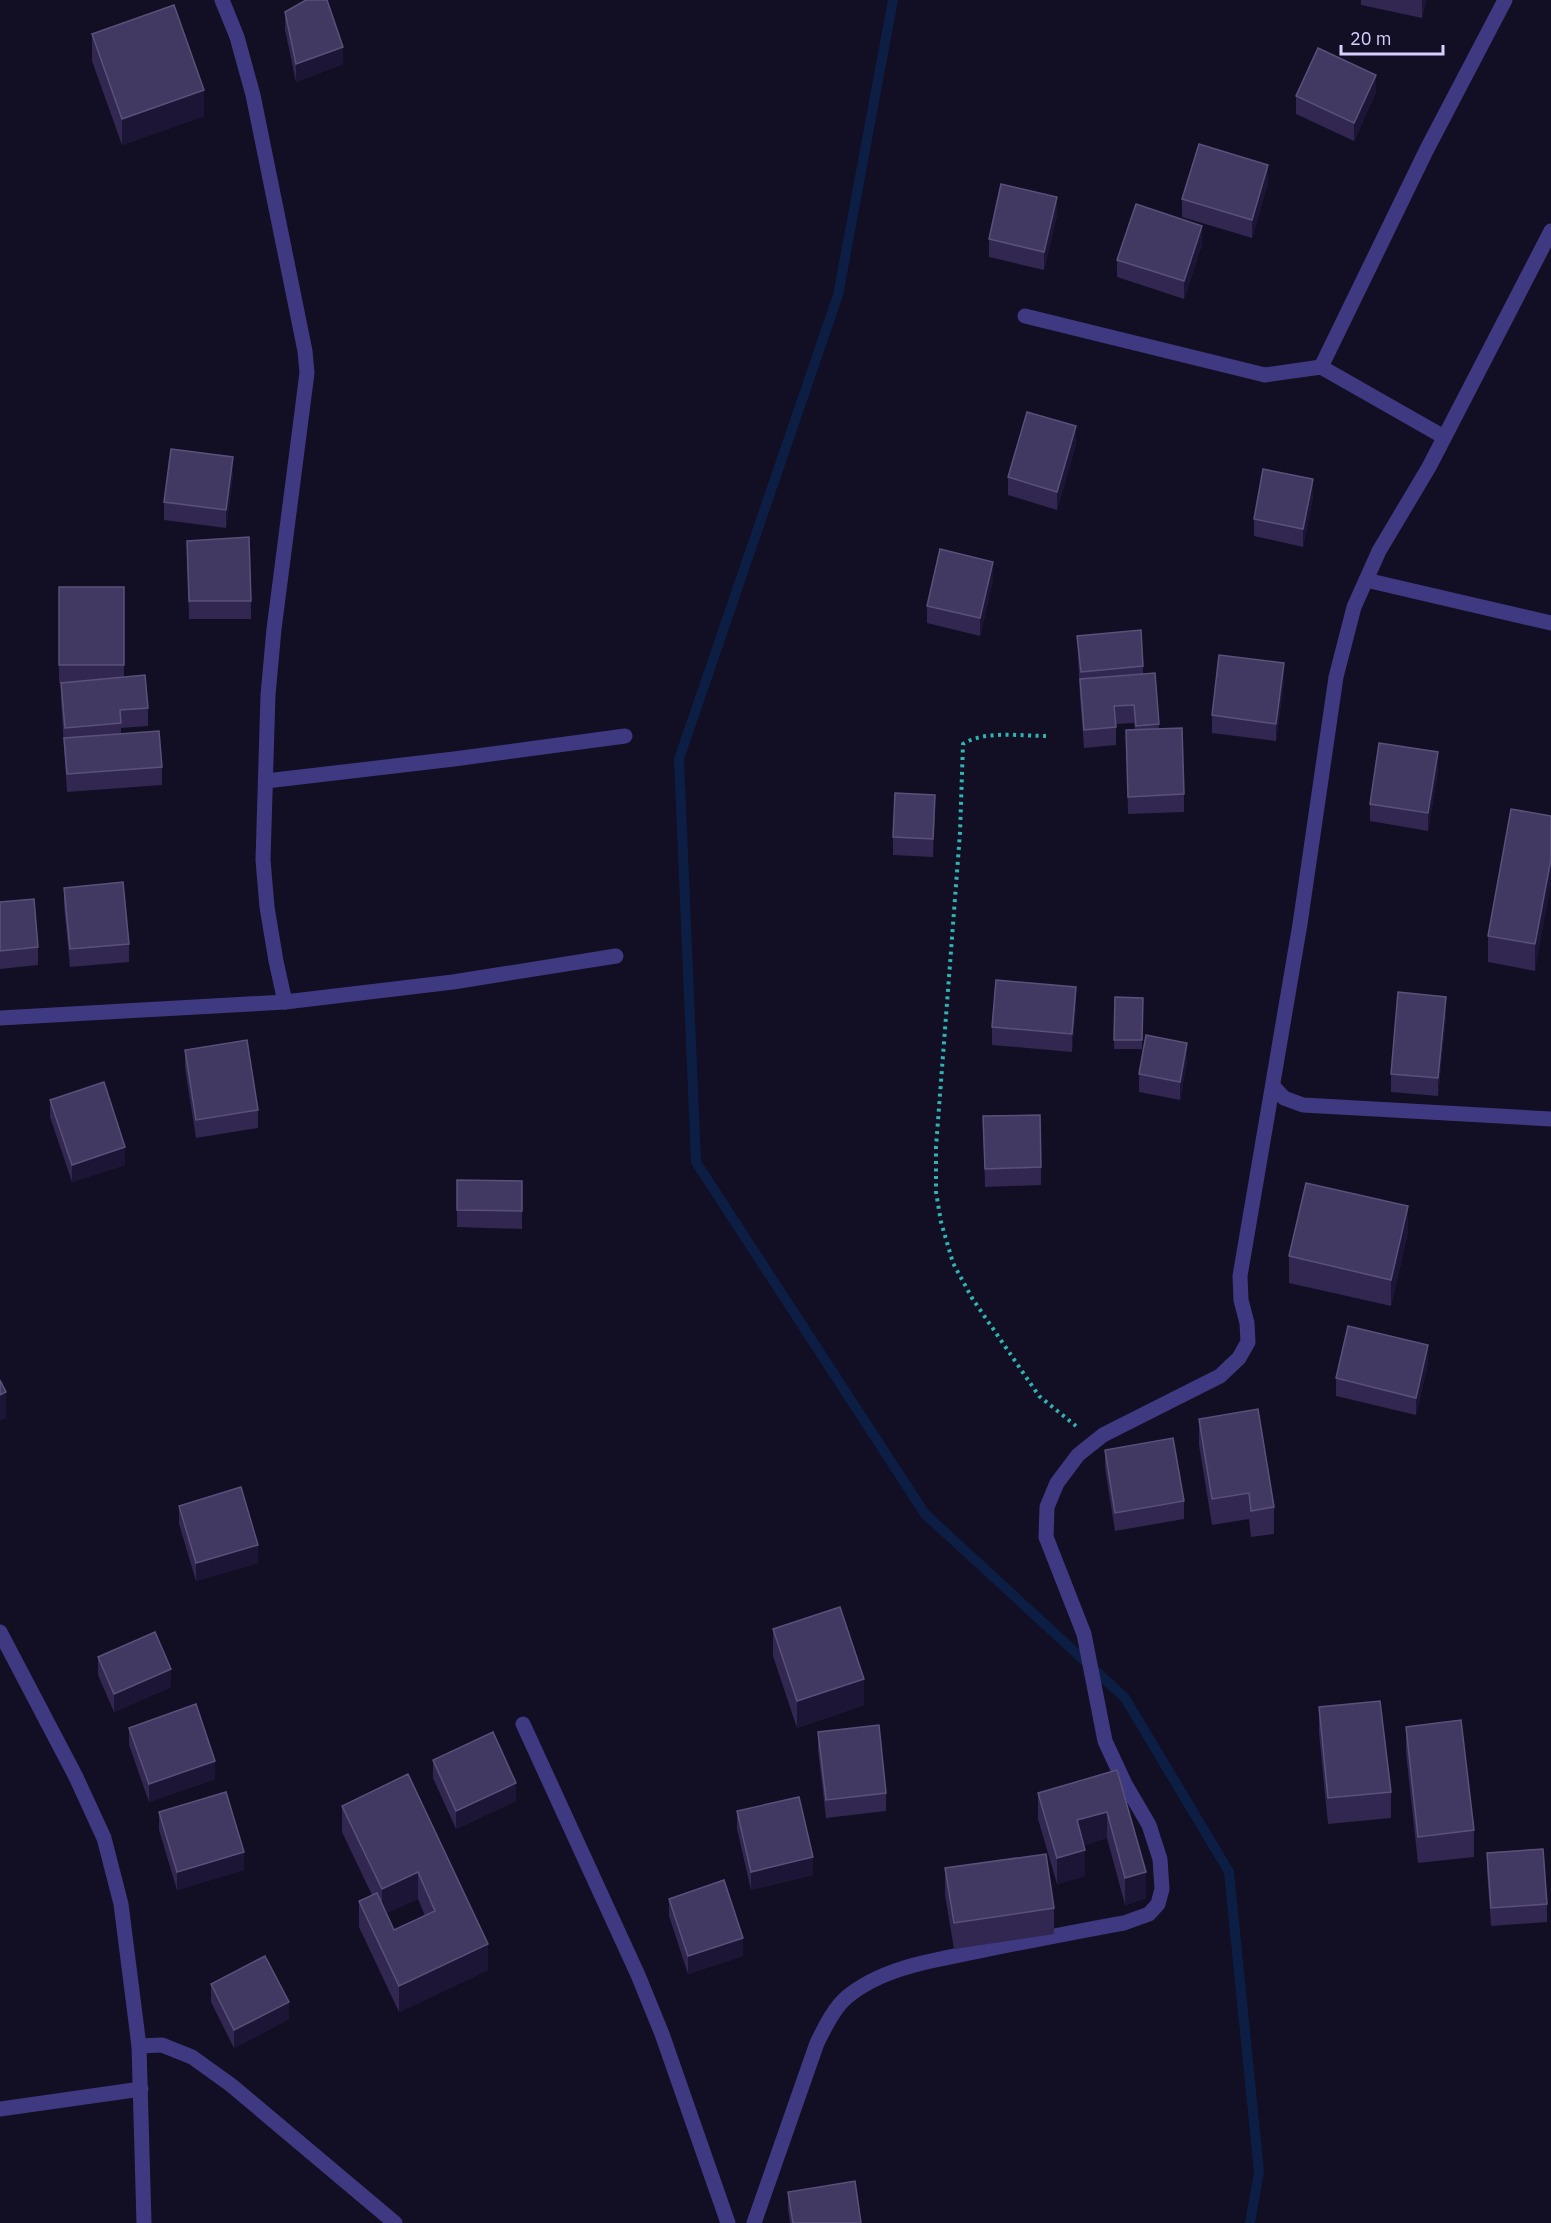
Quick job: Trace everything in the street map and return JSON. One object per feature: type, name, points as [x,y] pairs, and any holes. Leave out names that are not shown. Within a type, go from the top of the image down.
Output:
[{"type":"street","points":[[222,0],[237,37],[253,95],[305,351],[307,373],[274,629],[268,695],[263,860],[267,908],[285,1002]]},
{"type":"street","points":[[1321,367],[1427,149],[1505,0]]},
{"type":"street","points":[[754,2223],[817,2043],[829,2021],[846,1998],[866,1984],[901,1970],[959,1955],[1124,1923],[1149,1914],[1158,1904],[1162,1889],[1156,1845],[1149,1825],[1125,1785],[1105,1741],[1084,1634],[1046,1537],[1047,1507],[1058,1483],[1078,1455],[1103,1435],[1220,1376],[1239,1358],[1248,1342],[1247,1323],[1241,1300],[1240,1276],[1274,1087],[1336,677],[1353,607],[1379,551],[1429,467],[1551,231]]},
{"type":"street","points":[[1026,316],[1265,375],[1321,367],[1444,437]]},
{"type":"street","points":[[1366,580],[1551,623]]},
{"type":"street","points":[[266,781],[625,736]]},
{"type":"street","points":[[0,1018],[285,1002],[453,982],[616,956]]},
{"type":"street","points":[[1274,1087],[1284,1098],[1303,1105],[1551,1119]]},
{"type":"street","points":[[0,1632],[104,1838],[121,1904],[139,2046],[144,2223]]},
{"type":"street","points":[[523,1724],[638,1975],[662,2034],[728,2223]]},
{"type":"street","points":[[139,2046],[162,2045],[192,2057],[231,2085],[395,2223]]},
{"type":"street","points":[[0,2109],[141,2089]]},
{"type":"path","points":[[1046,736],[992,736],[972,738],[963,744],[960,833],[936,1148],[936,1192],[941,1222],[953,1263],[972,1298],[1039,1396],[1096,1441]]},
{"type":"building","points":[[306,0],[327,0],[343,47],[296,64],[285,12]]},
{"type":"building","points":[[174,5],[204,90],[122,119],[92,34]]},
{"type":"building","points":[[1318,48],[1376,75],[1354,123],[1296,96]]},
{"type":"building","points":[[1199,144],[1268,165],[1252,220],[1182,199]]},
{"type":"building","points":[[1001,184],[1057,197],[1044,252],[989,239]]},
{"type":"building","points":[[1136,204],[1202,226],[1184,281],[1117,260]]},
{"type":"building","points":[[1027,412],[1076,426],[1057,492],[1008,477]]},
{"type":"building","points":[[171,449],[233,457],[226,510],[164,502]]},
{"type":"building","points":[[1263,469],[1313,479],[1303,529],[1254,519]]},
{"type":"building","points":[[249,537],[251,601],[189,601],[187,541]]},
{"type":"building","points":[[940,549],[993,562],[980,618],[927,606]]},
{"type":"building","points":[[59,587],[124,587],[124,665],[59,665]]},
{"type":"building","points":[[1141,630],[1143,666],[1081,672],[1077,636]]},
{"type":"building","points":[[1219,655],[1284,663],[1276,724],[1212,715]]},
{"type":"building","points":[[1155,673],[1159,724],[1136,726],[1134,705],[1114,706],[1116,727],[1084,730],[1080,679]]},
{"type":"building","points":[[145,675],[148,708],[120,710],[121,723],[65,728],[61,683]]},
{"type":"building","points":[[1182,728],[1184,794],[1128,797],[1126,730]]},
{"type":"building","points":[[159,731],[162,767],[67,774],[64,738]]},
{"type":"building","points":[[1379,743],[1438,752],[1428,813],[1370,804]]},
{"type":"building","points":[[895,793],[935,795],[933,839],[893,837]]},
{"type":"building","points":[[1511,809],[1551,816],[1551,859],[1535,944],[1488,936]]},
{"type":"building","points":[[123,882],[129,944],[70,949],[64,888]]},
{"type":"building","points":[[34,899],[38,947],[0,951],[0,902]]},
{"type":"building","points":[[996,980],[1076,987],[1072,1034],[992,1027]]},
{"type":"building","points":[[1398,992],[1446,997],[1438,1078],[1391,1074]]},
{"type":"building","points":[[1115,997],[1143,998],[1142,1040],[1114,1040]]},
{"type":"building","points":[[1146,1035],[1187,1043],[1180,1082],[1139,1074]]},
{"type":"building","points":[[247,1040],[258,1110],[196,1120],[185,1050]]},
{"type":"building","points":[[104,1082],[125,1147],[72,1165],[50,1100]]},
{"type":"building","points":[[1040,1115],[1041,1167],[985,1169],[983,1116]]},
{"type":"building","points":[[457,1180],[522,1181],[522,1211],[457,1210]]},
{"type":"building","points":[[1306,1183],[1408,1206],[1391,1280],[1289,1256]]},
{"type":"building","points":[[1348,1326],[1428,1345],[1416,1398],[1336,1378]]},
{"type":"building","points":[[0,1380],[6,1392],[0,1395]]},
{"type":"building","points":[[1258,1409],[1274,1507],[1251,1511],[1249,1493],[1212,1499],[1199,1419]]},
{"type":"building","points":[[1173,1438],[1184,1501],[1115,1513],[1105,1450]]},
{"type":"building","points":[[241,1487],[258,1545],[196,1563],[179,1506]]},
{"type":"building","points":[[840,1607],[864,1679],[797,1701],[773,1629]]},
{"type":"building","points":[[155,1632],[171,1669],[114,1694],[98,1657]]},
{"type":"building","points":[[1380,1701],[1391,1792],[1328,1798],[1319,1707]]},
{"type":"building","points":[[196,1704],[215,1761],[149,1784],[129,1728]]},
{"type":"building","points":[[1461,1720],[1474,1830],[1418,1837],[1406,1727]]},
{"type":"building","points":[[879,1725],[886,1793],[826,1800],[818,1732]]},
{"type":"building","points":[[493,1732],[516,1783],[456,1811],[433,1760]]},
{"type":"building","points":[[1117,1770],[1146,1872],[1125,1878],[1107,1812],[1077,1820],[1085,1850],[1057,1858],[1038,1793]]},
{"type":"building","points":[[408,1774],[488,1944],[399,1986],[359,1901],[377,1893],[394,1930],[435,1911],[418,1872],[382,1889],[342,1806]]},
{"type":"building","points":[[226,1792],[244,1852],[177,1872],[159,1812]]},
{"type":"building","points":[[799,1797],[813,1857],[751,1872],[737,1811]]},
{"type":"building","points":[[1543,1849],[1547,1904],[1491,1908],[1487,1853]]},
{"type":"building","points":[[1046,1854],[1054,1908],[954,1923],[945,1868]]},
{"type":"building","points":[[724,1880],[743,1938],[688,1956],[669,1899]]},
{"type":"building","points":[[265,1956],[289,2002],[234,2030],[211,1984]]},
{"type":"building","points":[[855,2181],[861,2223],[793,2223],[788,2192]]},
{"type":"waterway","points":[[893,0],[838,295],[679,759],[696,1162],[925,1514],[1125,1698],[1229,1872],[1259,2172],[1250,2223]]}]
